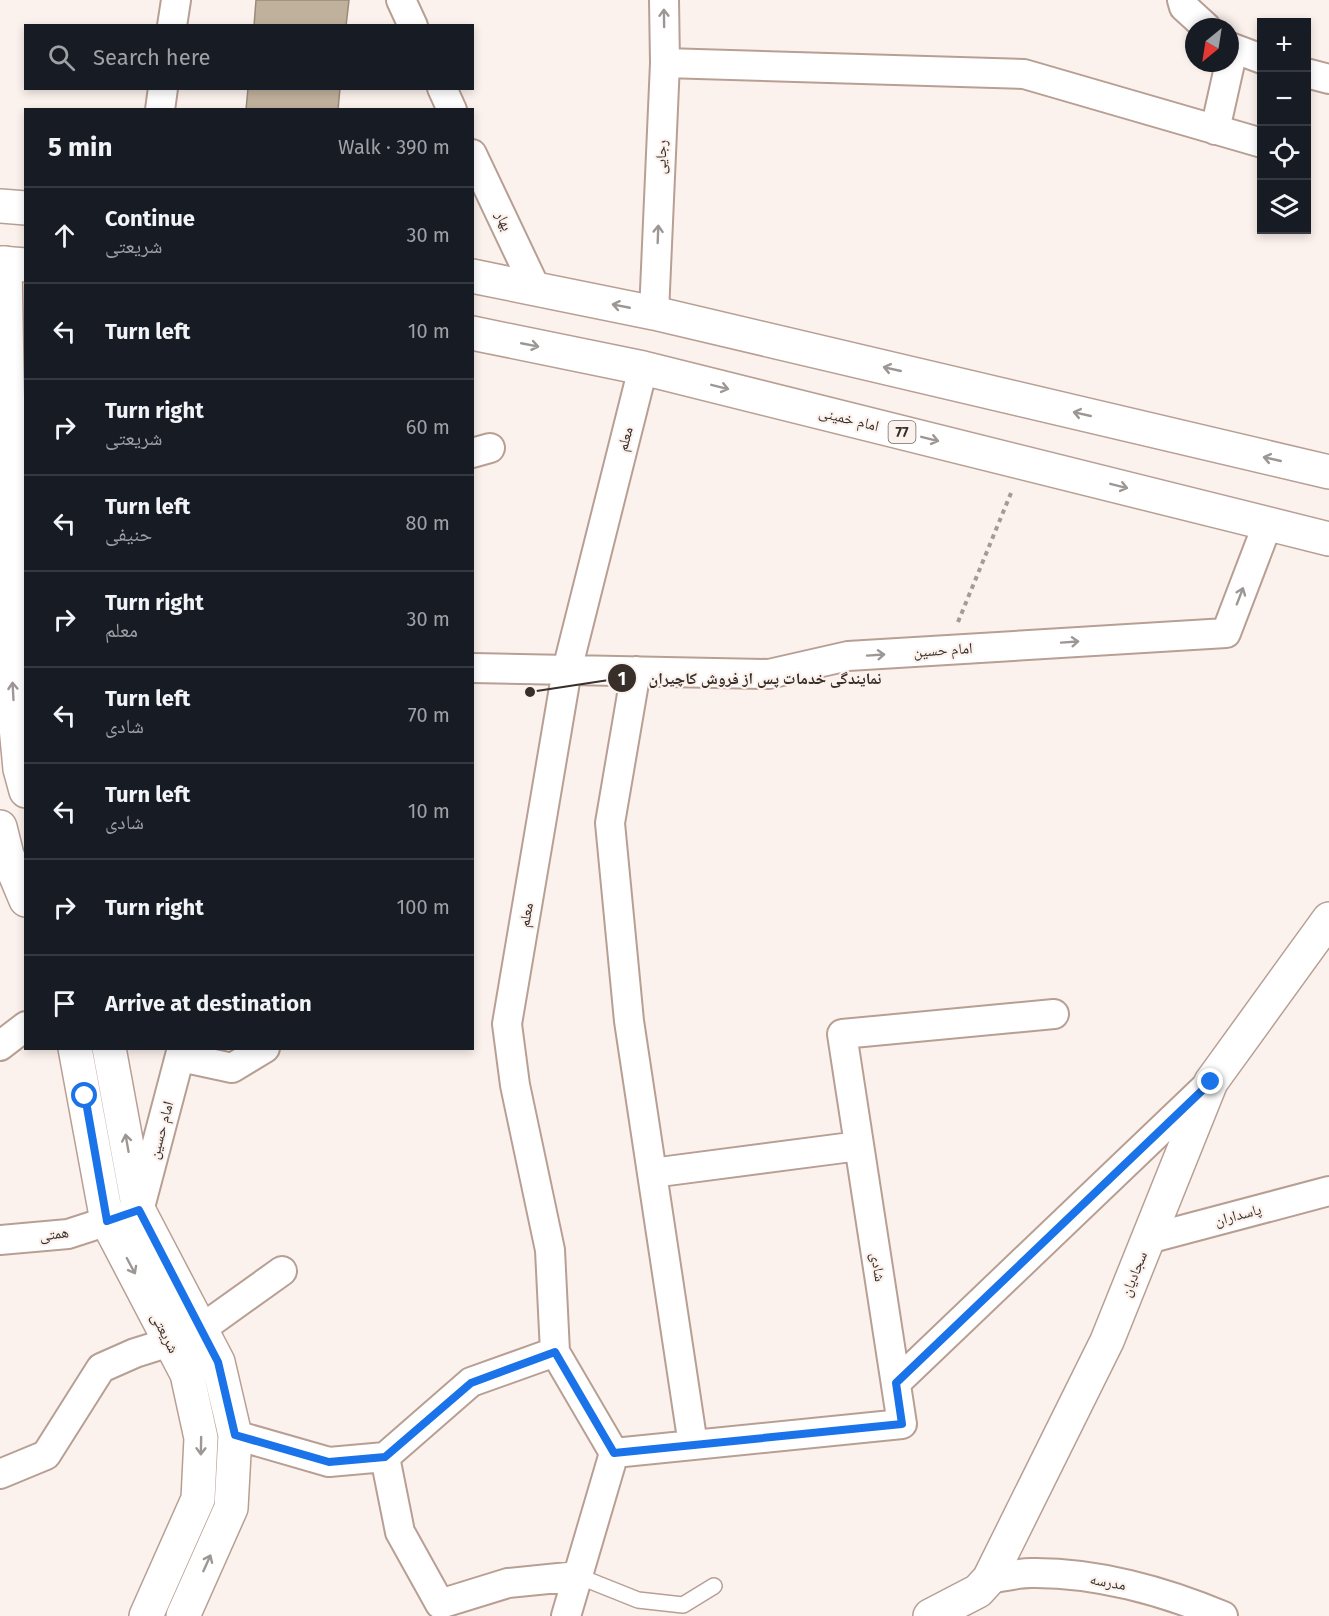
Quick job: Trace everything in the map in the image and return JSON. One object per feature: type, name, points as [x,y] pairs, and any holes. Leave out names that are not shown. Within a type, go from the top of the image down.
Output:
[{"type":"main road","points":[[0,206],[24,208]]},
{"type":"main road","points":[[10,264],[3,308],[13,695],[20,769],[24,784]]},
{"type":"main road","points":[[474,276],[654,313],[1329,472]]},
{"type":"main road","name":"امام خمینی","points":[[474,333],[644,368],[1329,539]]},
{"type":"main road","points":[[2,841],[24,895]]},
{"type":"main road","name":"سجادیان","points":[[930,1616],[978,1591],[989,1579],[1107,1341],[1211,1082],[1329,919]]},
{"type":"main road","name":"شریعتی","points":[[75,1050],[107,1221],[187,1374],[201,1438],[198,1499],[146,1616]]},
{"type":"main road","points":[[109,1050],[139,1210],[218,1362],[235,1435],[231,1508],[183,1616]]},
{"type":"street","points":[[172,24],[176,0]]},
{"type":"street","points":[[401,0],[412,24]]},
{"type":"street","name":"رجایی","points":[[654,313],[665,63],[664,0]]},
{"type":"street","points":[[1183,4],[1197,18]]},
{"type":"street","points":[[1239,56],[1257,58]]},
{"type":"street","points":[[665,63],[1024,74],[1257,142]]},
{"type":"street","points":[[1215,130],[1227,72]]},
{"type":"street","points":[[1311,74],[1329,79]]},
{"type":"street","points":[[160,108],[164,90]]},
{"type":"street","points":[[443,90],[451,108]]},
{"type":"street","name":"بهار","points":[[474,157],[536,289]]},
{"type":"street","name":"معلم","points":[[614,1453],[555,1352],[550,1250],[515,1085],[507,1024],[567,670],[644,368]]},
{"type":"street","name":"امام حسین","points":[[474,668],[769,674],[848,656],[1226,633],[1268,524]]},
{"type":"street","points":[[636,671],[610,823],[630,1021],[693,1445]]},
{"type":"street","name":"شادی","points":[[614,1453],[902,1424],[842,1034],[1054,1014]]},
{"type":"street","points":[[0,1046],[24,1028]]},
{"type":"street","points":[[182,1053],[232,1068],[262,1050]]},
{"type":"street","name":"امام حسین","points":[[139,1210],[182,1053]]},
{"type":"street","points":[[896,1383],[1211,1082]]},
{"type":"street","points":[[652,1173],[859,1146]]},
{"type":"street","name":"پاسداران","points":[[1148,1239],[1329,1191]]},
{"type":"street","name":"همتی","points":[[0,1240],[68,1234],[139,1210]]},
{"type":"street","points":[[201,1329],[282,1271]]},
{"type":"street","points":[[0,1474],[46,1455],[101,1368],[135,1353],[170,1342]]},
{"type":"street","points":[[235,1435],[329,1462],[385,1457],[471,1383],[555,1352]]},
{"type":"street","points":[[566,1616],[614,1453]]},
{"type":"street","points":[[385,1457],[400,1532],[440,1604],[508,1583],[578,1576]]},
{"type":"street","name":"مدرسه","points":[[989,1579],[1029,1573],[1079,1577],[1131,1586],[1187,1601],[1222,1616]]},
{"type":"lane","points":[[578,1576],[638,1600],[682,1605],[714,1586]]},
{"type":"path","points":[[946,650],[1023,463]]},
{"type":"building","points":[[256,0],[349,0],[346,24],[254,24]]},
{"type":"building","points":[[248,90],[340,90],[338,108],[246,108]]},
{"type":"place","name":"نمایندگی خدمات پس از فروش کاچیران","points":[[530,692]]},
{"type":"route","points":[[85,1096],[107,1221],[139,1210],[218,1362],[235,1435],[329,1462],[385,1457],[471,1383],[555,1352],[614,1453],[902,1424],[896,1383],[1211,1082]]}]
